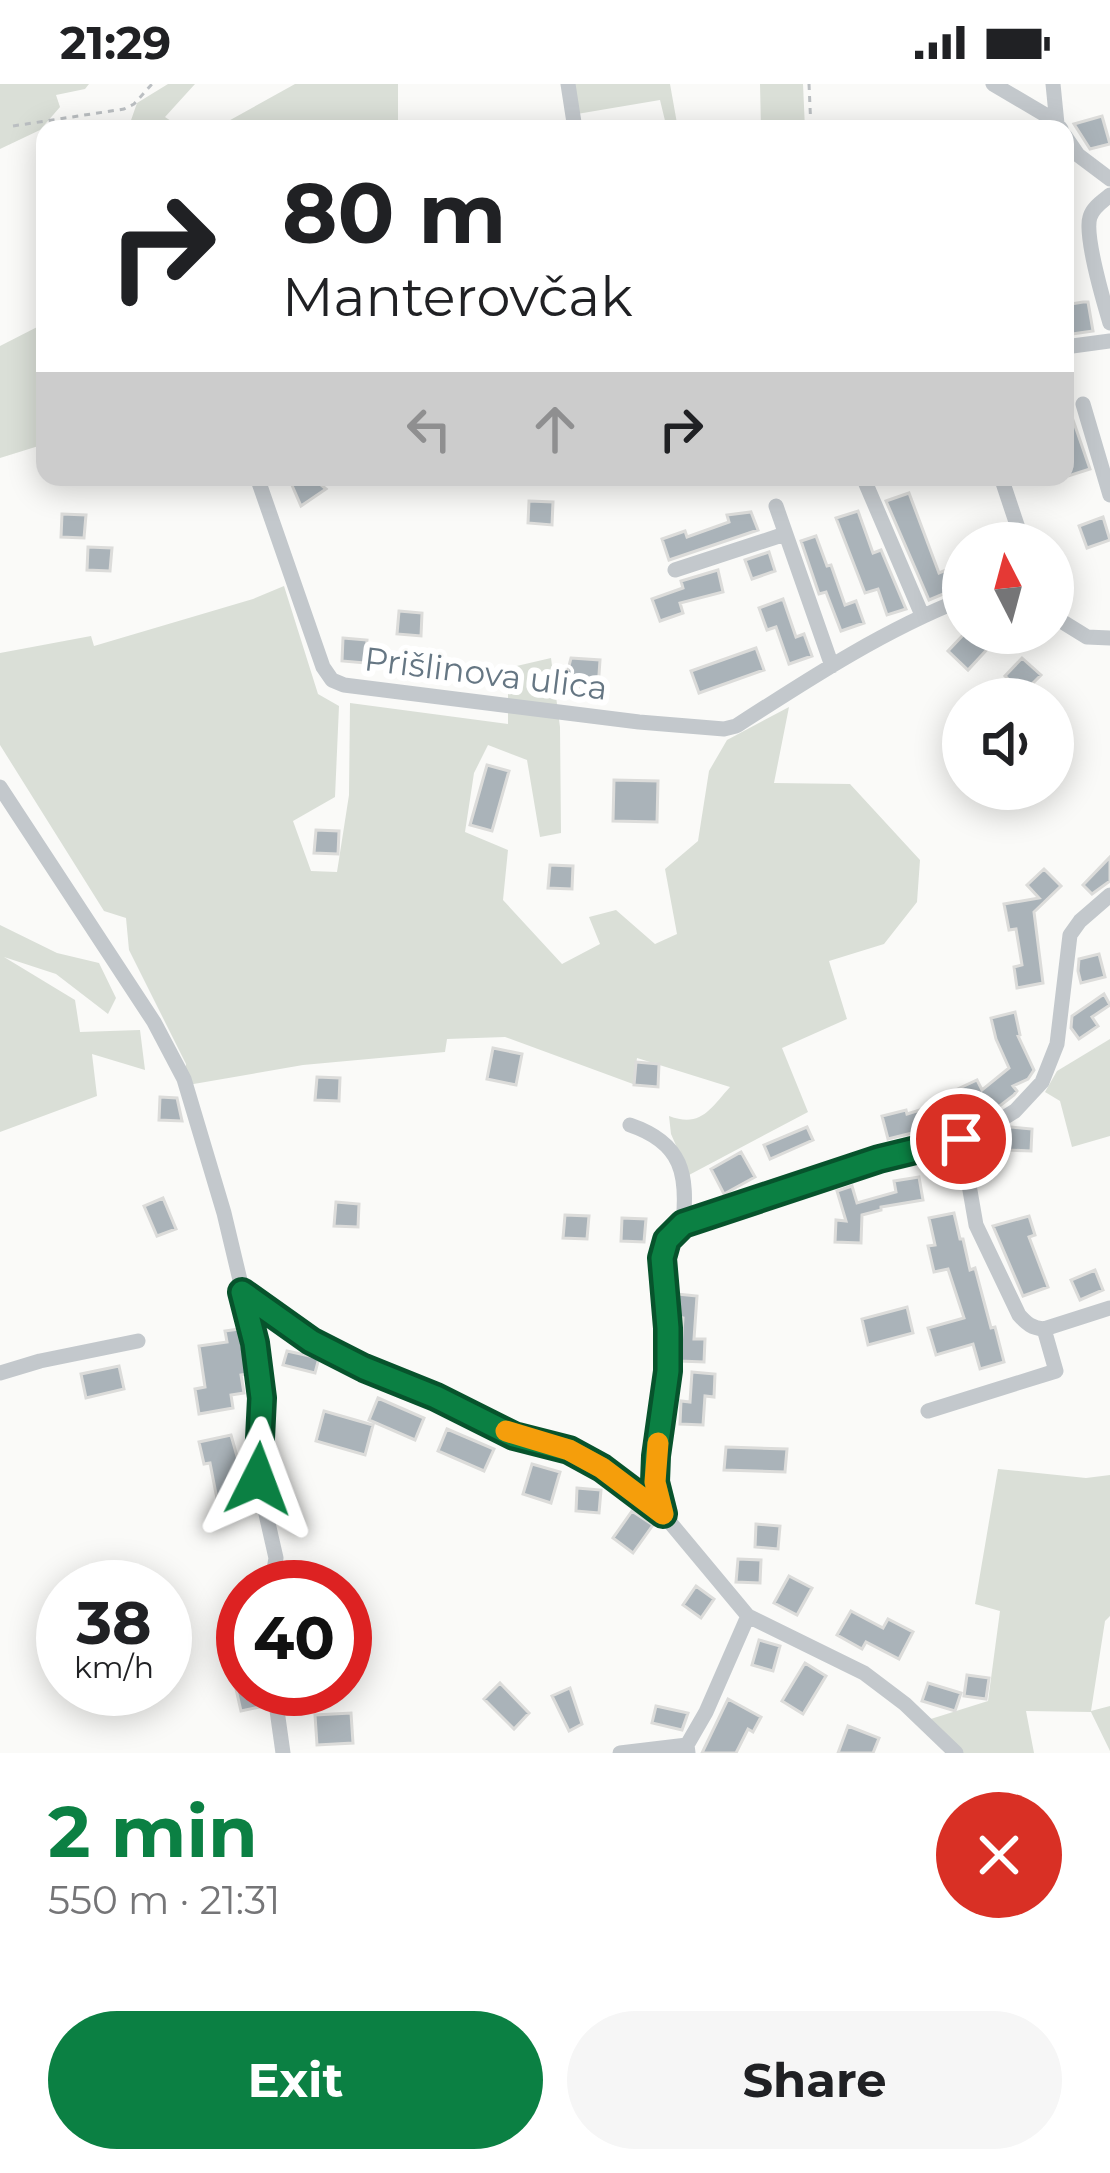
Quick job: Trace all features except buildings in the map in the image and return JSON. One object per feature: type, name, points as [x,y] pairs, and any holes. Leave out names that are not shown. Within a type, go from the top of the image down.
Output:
[{"type":"street","points":[[568,84],[574,120]]},
{"type":"street","points":[[993,84],[1050,120]]},
{"type":"street","points":[[1052,84],[1059,120]]},
{"type":"street","points":[[1074,149],[1110,179]]},
{"type":"street","points":[[1110,195],[1095,208],[1089,225],[1110,323]]},
{"type":"street","points":[[1074,346],[1110,340]]},
{"type":"street","points":[[1083,404],[1110,495]]},
{"type":"street","name":"Prišlinova ulica","points":[[260,486],[323,667],[332,680],[344,685],[711,730],[736,726],[832,666],[942,607]]},
{"type":"street","points":[[867,486],[922,615]]},
{"type":"street","points":[[1004,486],[1016,522]]},
{"type":"street","points":[[776,506],[832,666]]},
{"type":"street","points":[[674,570],[784,534]]},
{"type":"street","points":[[1074,630],[1087,638],[1110,638]]},
{"type":"street","points":[[0,787],[154,1022],[184,1079],[255,1343],[262,1398],[258,1479],[276,1560]]},
{"type":"street","points":[[663,1514],[655,1482],[668,1371],[662,1258],[667,1240],[683,1224],[879,1159],[961,1139],[1015,1111],[1042,1082],[1057,1044],[1070,935],[1110,895]]},
{"type":"street","points":[[630,1125],[653,1135],[681,1167],[686,1188],[683,1224]]},
{"type":"street","points":[[961,1139],[972,1210],[1019,1315],[1033,1328],[1044,1329],[1110,1308]]},
{"type":"street","points":[[242,1292],[311,1341],[364,1368],[514,1436],[569,1450],[602,1468],[663,1514],[748,1616],[864,1673],[956,1753]]},
{"type":"street","points":[[928,1411],[1056,1370],[1044,1329]]},
{"type":"street","points":[[0,1373],[138,1341]]},
{"type":"street","points":[[620,1753],[687,1749],[748,1616]]},
{"type":"street","points":[[278,1716],[283,1753]]},
{"type":"path","points":[[52,120],[124,109],[152,84]]},
{"type":"path","points":[[809,84],[811,120]]},
{"type":"path","points":[[13,126],[36,122]]},
{"type":"shaded area","points":[[0,84],[89,84],[56,95],[60,107],[49,120],[36,120],[36,132],[0,149]]},
{"type":"shaded area","points":[[168,84],[195,84],[165,117],[170,120],[131,120],[137,103]]},
{"type":"shaded area","points":[[295,84],[398,84],[398,120],[230,120]]},
{"type":"shaded area","points":[[572,84],[670,84],[676,120],[665,120],[660,100],[577,114]]},
{"type":"shaded area","points":[[760,84],[803,84],[805,120],[761,120]]},
{"type":"shaded area","points":[[36,328],[36,447],[0,458],[0,346]]},
{"type":"shaded area","points":[[284,586],[318,694],[339,706],[335,797],[293,821],[311,871],[337,872],[349,795],[350,703],[508,724],[508,668],[551,658],[560,727],[561,833],[540,837],[527,760],[488,745],[474,773],[465,832],[508,850],[503,900],[562,964],[600,944],[589,917],[616,910],[655,944],[677,934],[665,869],[698,841],[709,771],[727,740],[789,707],[774,783],[850,784],[920,860],[917,902],[884,944],[829,961],[847,1019],[782,1048],[808,1112],[689,1175],[671,1134],[669,1116],[697,1118],[730,1087],[637,1058],[633,1084],[505,1037],[447,1039],[445,1052],[303,1065],[182,1086],[186,1064],[129,950],[126,918],[104,911],[0,745],[0,653],[91,636],[94,646]]},
{"type":"shaded area","points":[[0,925],[57,953],[99,963],[116,998],[108,1014],[56,974],[4,957],[75,1000],[80,1032],[140,1030],[145,1070],[92,1054],[97,1096],[0,1132]]},
{"type":"shaded area","points":[[1110,1039],[1110,1136],[1072,1147],[1060,1101],[1045,1092],[1057,1071]]},
{"type":"shaded area","points":[[998,1469],[1086,1478],[1110,1475],[1110,1616],[1105,1621],[1091,1711],[1110,1706],[1110,1751],[1091,1712],[1026,1711],[1034,1753],[949,1753],[918,1723],[988,1701],[1000,1611],[975,1604]]},
{"type":"slow traffic","points":[[506,1431],[569,1450],[602,1468],[663,1514],[655,1482],[658,1443]]},
{"type":"route","points":[[258,1479],[262,1398],[242,1292],[311,1341],[364,1368],[514,1436],[569,1450],[602,1468],[663,1514],[655,1482],[668,1371],[662,1258],[667,1240],[683,1224],[879,1159],[961,1139]]}]
